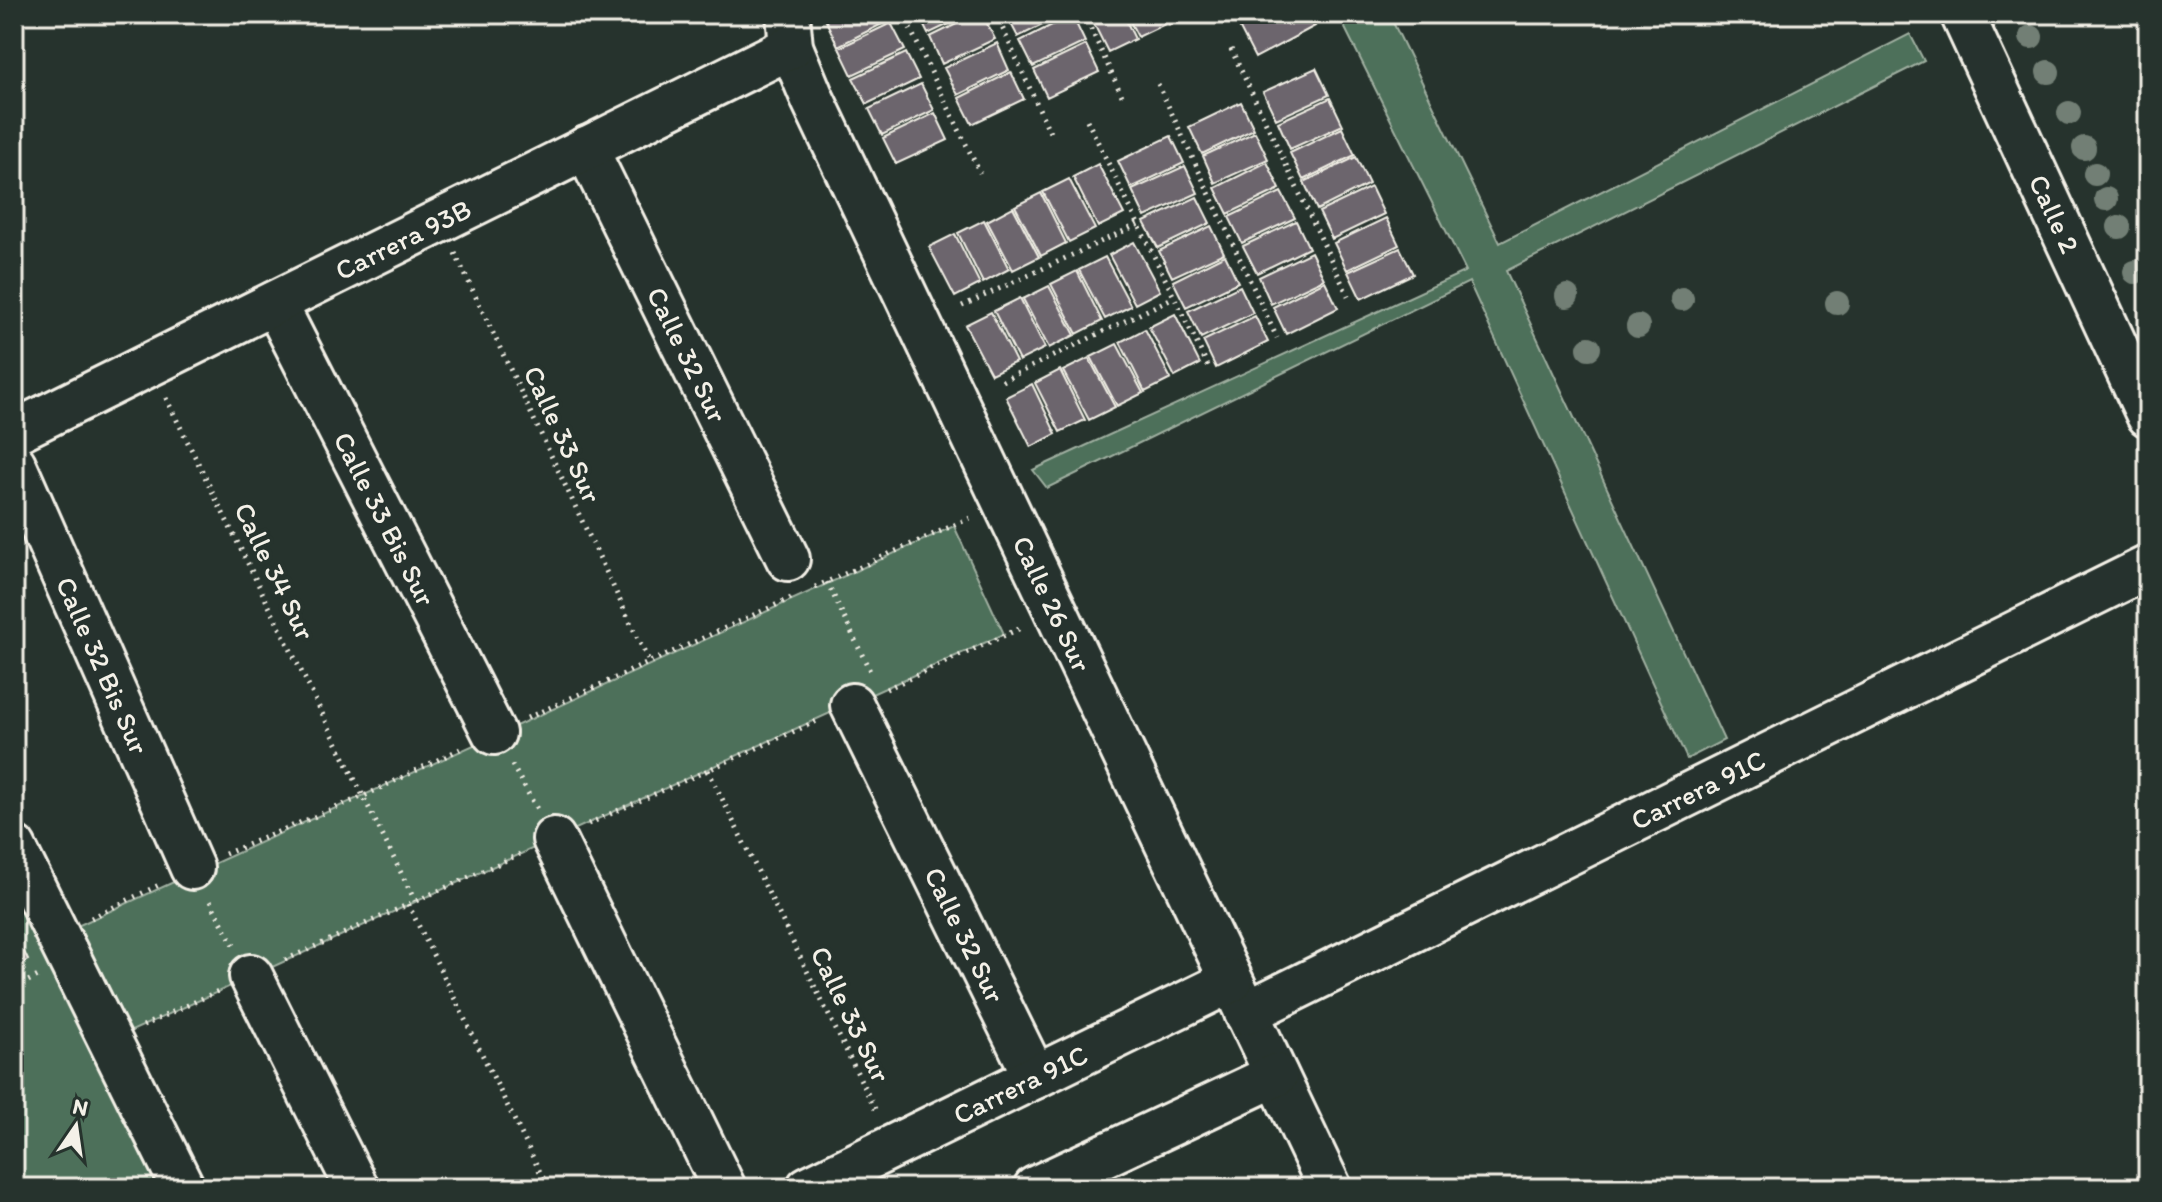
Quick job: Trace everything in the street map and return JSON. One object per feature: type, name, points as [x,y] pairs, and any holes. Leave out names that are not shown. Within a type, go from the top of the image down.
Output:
[{"type":"street","name":"Calle 2","points":[[1962,14],[2148,415]]},
{"type":"street","name":"Carrera 93B","points":[[14,432],[586,148],[790,30]]},
{"type":"street","name":"Calle 26 Sur","points":[[790,30],[803,80],[888,220],[1239,997],[1330,1188]]},
{"type":"street","name":"Calle 32 Sur","points":[[586,148],[788,559]]},
{"type":"street","name":"Calle 33 Bis Sur","points":[[275,303],[494,733]]},
{"type":"street","name":"Calle 32 Bis Sur","points":[[14,464],[192,868]]},
{"type":"street","name":"Carrera 91C","points":[[808,1188],[1035,1077],[1239,997],[2148,567]]},
{"type":"street","name":"Calle 32 Sur","points":[[863,692],[1035,1077]]},
{"type":"street","points":[[554,839],[724,1188]]},
{"type":"street","points":[[14,847],[183,1188]]},
{"type":"street","points":[[251,976],[357,1188]]},
{"type":"street","points":[[1035,1188],[1092,1176],[1276,1075]]},
{"type":"path","points":[[903,14],[980,173]]},
{"type":"path","points":[[996,14],[1052,137]]},
{"type":"path","points":[[1084,14],[1124,100]]},
{"type":"path","points":[[1231,49],[1351,302]]},
{"type":"path","points":[[1158,84],[1277,338]]},
{"type":"path","points":[[1087,120],[1210,370]]},
{"type":"path","name":"Calle 33 Sur","points":[[440,221],[650,664]]},
{"type":"path","points":[[962,306],[1139,224]]},
{"type":"path","points":[[1002,381],[1174,297]]},
{"type":"path","name":"Calle 34 Sur","points":[[150,365],[364,796],[548,1188]]},
{"type":"path","points":[[827,582],[863,692]]},
{"type":"path","points":[[494,733],[554,839]]},
{"type":"path","name":"Calle 33 Sur","points":[[708,770],[894,1146]]},
{"type":"path","points":[[192,868],[251,976]]},
{"type":"green space","points":[[1338,14],[1389,14],[1500,243],[1910,34],[1924,61],[1506,271],[1724,740],[1687,759],[1469,282],[1047,488],[1033,470],[1466,271]]},
{"type":"green space","points":[[954,526],[1004,634],[125,1034],[75,927]]},
{"type":"green space","points":[[14,885],[163,1188],[14,1188]]},
{"type":"building","points":[[835,14],[887,14],[890,20],[838,46],[825,19]]},
{"type":"building","points":[[918,14],[970,14],[928,34]]},
{"type":"building","points":[[982,14],[995,39],[942,64],[930,37]]},
{"type":"building","points":[[1006,14],[1065,14],[1018,37]]},
{"type":"building","points":[[1089,14],[1123,14],[1135,39],[1108,52]]},
{"type":"building","points":[[1126,14],[1160,14],[1165,24],[1138,37]]},
{"type":"building","points":[[1164,14],[1189,14],[1169,24]]},
{"type":"building","points":[[1258,14],[1308,14],[1315,26],[1255,58],[1238,25]]},
{"type":"building","points":[[1072,15],[1085,42],[1033,67],[1020,41]]},
{"type":"building","points":[[891,23],[905,50],[852,75],[839,48]]},
{"type":"building","points":[[997,43],[1009,70],[958,95],[944,68]]},
{"type":"building","points":[[1086,45],[1099,72],[1047,97],[1034,70]]},
{"type":"building","points":[[906,53],[919,79],[867,104],[853,78]]},
{"type":"building","points":[[1316,68],[1329,95],[1276,119],[1263,92]]},
{"type":"building","points":[[1011,72],[1024,99],[972,124],[959,98]]},
{"type":"building","points":[[921,84],[934,110],[882,135],[869,109]]},
{"type":"building","points":[[1330,98],[1343,125],[1290,149],[1278,122]]},
{"type":"building","points":[[1241,102],[1254,129],[1202,154],[1189,127]]},
{"type":"building","points":[[935,113],[948,140],[896,164],[883,138]]},
{"type":"building","points":[[1342,128],[1355,155],[1303,180],[1290,153]]},
{"type":"building","points":[[1255,132],[1268,159],[1215,183],[1203,156]]},
{"type":"building","points":[[1171,136],[1184,163],[1131,188],[1118,161]]},
{"type":"building","points":[[1356,157],[1369,184],[1317,210],[1304,182]]},
{"type":"building","points":[[1267,162],[1280,189],[1228,214],[1215,188]]},
{"type":"building","points":[[1098,164],[1124,214],[1098,227],[1073,177]]},
{"type":"building","points":[[1185,166],[1198,193],[1145,217],[1132,190]]},
{"type":"building","points":[[1069,179],[1095,229],[1069,242],[1043,192]]},
{"type":"building","points":[[1371,187],[1384,214],[1332,239],[1319,212]]},
{"type":"building","points":[[1281,192],[1295,218],[1242,243],[1229,217]]},
{"type":"building","points":[[1041,193],[1066,243],[1041,256],[1015,206]]},
{"type":"building","points":[[1197,197],[1210,223],[1158,248],[1144,222]]},
{"type":"building","points":[[1013,207],[1039,257],[1013,270],[987,221]]},
{"type":"building","points":[[1386,218],[1399,245],[1347,270],[1334,243]]},
{"type":"building","points":[[984,220],[1009,269],[983,283],[958,233]]},
{"type":"building","points":[[1296,221],[1309,248],[1257,273],[1243,246]]},
{"type":"building","points":[[1211,226],[1224,253],[1172,277],[1159,251]]},
{"type":"building","points":[[955,234],[980,284],[955,297],[929,247]]},
{"type":"building","points":[[1134,242],[1160,291],[1135,304],[1109,255]]},
{"type":"building","points":[[1400,248],[1413,274],[1361,299],[1348,272]]},
{"type":"building","points":[[1311,252],[1324,279],[1271,304],[1259,277]]},
{"type":"building","points":[[1225,255],[1238,282],[1186,307],[1173,281]]},
{"type":"building","points":[[1105,257],[1131,306],[1105,319],[1079,270]]},
{"type":"building","points":[[1077,271],[1102,321],[1077,334],[1051,284]]},
{"type":"building","points":[[1325,281],[1338,308],[1286,334],[1273,307]]},
{"type":"building","points":[[1049,286],[1075,335],[1049,348],[1023,299]]},
{"type":"building","points":[[1240,286],[1253,313],[1201,338],[1188,311]]},
{"type":"building","points":[[1020,298],[1045,348],[1019,361],[994,311]]},
{"type":"building","points":[[991,312],[1016,362],[991,374],[965,325]]},
{"type":"building","points":[[1175,314],[1200,364],[1175,377],[1149,327]]},
{"type":"building","points":[[1255,316],[1268,342],[1216,368],[1203,341]]},
{"type":"building","points":[[1145,329],[1171,379],[1145,392],[1120,342]]},
{"type":"building","points":[[1117,344],[1143,393],[1117,406],[1091,357]]},
{"type":"building","points":[[1089,358],[1115,407],[1089,420],[1063,371]]},
{"type":"building","points":[[1060,370],[1085,420],[1060,432],[1035,383]]},
{"type":"building","points":[[1032,384],[1056,434],[1031,447],[1006,397]]},
{"type":"building","points":[[14,931],[28,960],[14,967]]}]
